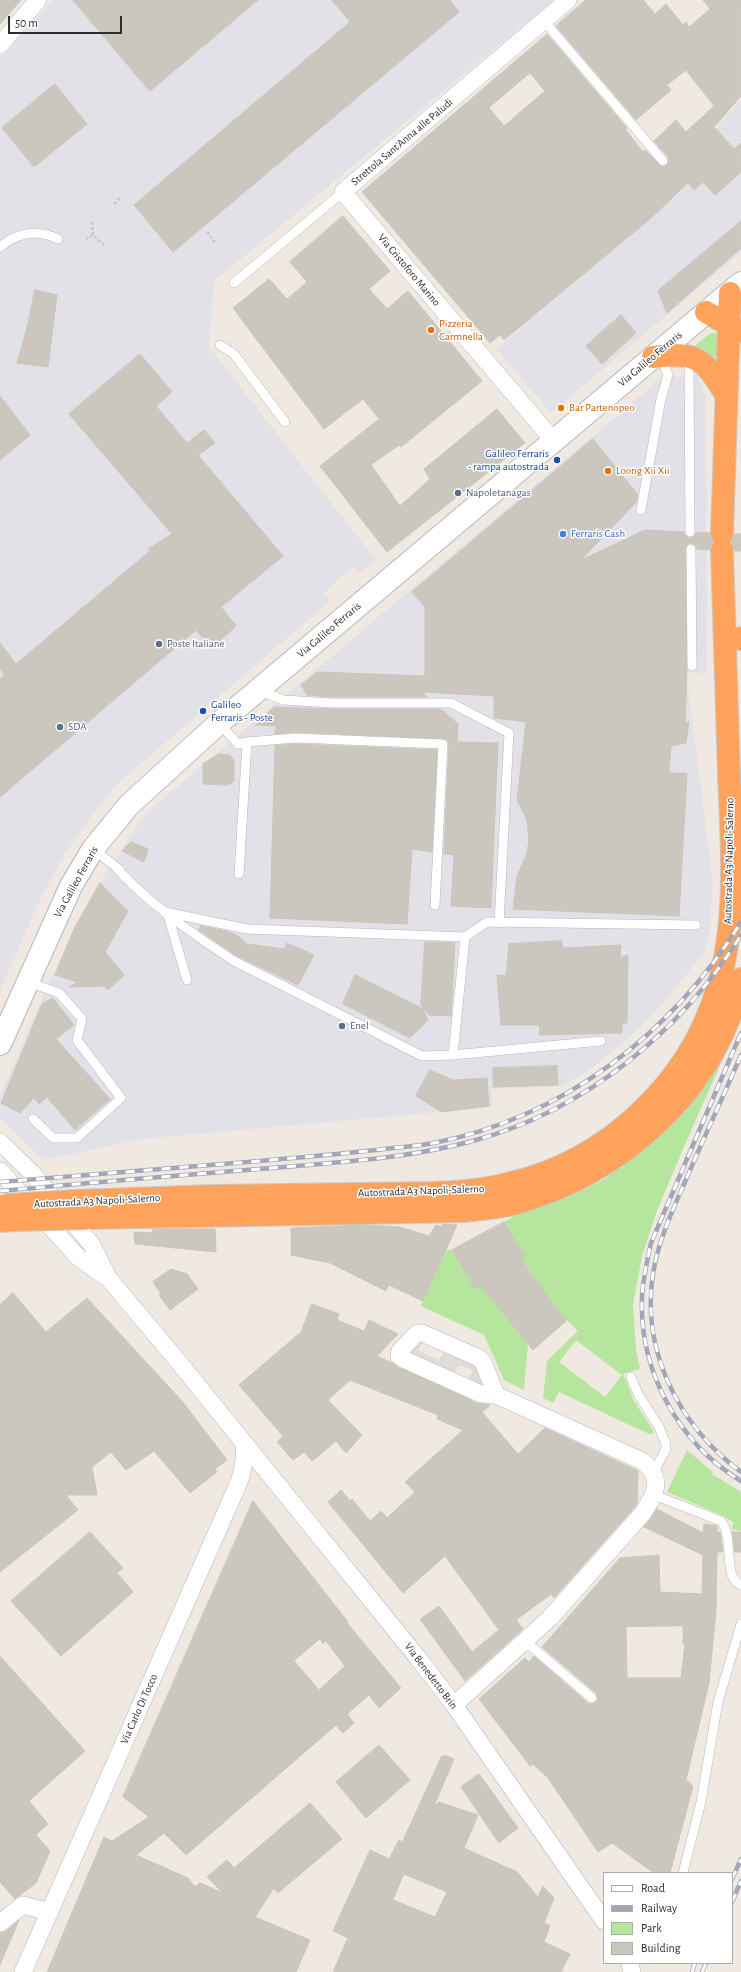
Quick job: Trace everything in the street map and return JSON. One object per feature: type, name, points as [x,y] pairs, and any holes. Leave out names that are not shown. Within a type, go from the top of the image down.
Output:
[{"type":"highway","name":"Autostrada A3 Napoli-Salerno","points":[[81,1210],[213,1196],[467,1191],[513,1183],[536,1176],[580,1156],[603,1142],[637,1115],[670,1079],[694,1042],[712,1003],[721,974],[731,915],[730,788],[722,542],[726,395],[735,328],[735,288]]},
{"type":"highway","points":[[706,312],[735,328]]},
{"type":"highway","points":[[657,356],[689,356],[708,368],[726,395]]},
{"type":"highway","name":"Autostrada A3 Napoli-Salerno","points":[[6,1213],[81,1210],[465,1211],[512,1204],[551,1192],[594,1171],[616,1157],[636,1142],[666,1114],[700,1073],[715,1048],[733,1005],[741,978]]},
{"type":"main road","name":"Via Galileo Ferraris","points":[[0,1044],[60,908],[93,849],[118,817],[149,785],[219,723],[554,440],[657,356],[735,288]]},
{"type":"street","points":[[0,45],[38,0]]},
{"type":"street","name":"Strettola Sant'Anna alle Paludi","points":[[343,192],[568,0]]},
{"type":"street","name":"Via Cristoforo Marino","points":[[343,192],[554,440]]},
{"type":"street","points":[[0,1142],[32,1174],[92,1245],[109,1279]]},
{"type":"street","points":[[0,1170],[78,1257],[109,1279]]},
{"type":"street","name":"Via Benedetto Brin","points":[[109,1279],[386,1617],[454,1705],[603,1920]]},
{"type":"street","points":[[454,1705],[526,1642],[550,1618],[643,1513],[654,1495],[656,1486],[654,1472],[642,1461],[496,1395],[481,1394],[403,1359],[399,1356],[400,1351],[417,1333],[422,1333],[478,1358],[483,1362],[496,1395]]},
{"type":"street","name":"Via Carlo Di Tocco","points":[[24,1972],[239,1482],[244,1469],[244,1443]]},
{"type":"street","points":[[0,1923],[23,1905],[50,1912]]},
{"type":"lane","points":[[544,21],[663,160]]},
{"type":"lane","name":"Strettola Sant'Anna alle Paludi","points":[[234,283],[343,192]]},
{"type":"lane","points":[[0,247],[21,234],[41,233],[58,238]]},
{"type":"lane","points":[[220,345],[234,354],[285,422]]},
{"type":"lane","points":[[641,510],[661,399],[668,375],[657,356]]},
{"type":"lane","points":[[689,356],[690,532]]},
{"type":"lane","points":[[691,549],[692,666]]},
{"type":"lane","points":[[258,690],[283,700],[451,703],[509,733],[499,923]]},
{"type":"lane","points":[[219,723],[238,744],[294,738],[443,744],[435,905]]},
{"type":"lane","points":[[239,874],[247,742]]},
{"type":"lane","points":[[93,849],[116,867],[130,883],[145,895],[234,961],[422,1056],[453,1055],[601,1041]]},
{"type":"lane","points":[[167,912],[247,929],[465,937],[487,922],[696,925]]},
{"type":"lane","points":[[167,912],[187,980]]},
{"type":"lane","points":[[453,1055],[465,937]]},
{"type":"lane","points":[[27,981],[59,993],[82,1019],[77,1040],[121,1098],[76,1138],[53,1138],[33,1119]]},
{"type":"lane","points":[[631,1377],[638,1394],[659,1428],[666,1444],[666,1449],[654,1472]]},
{"type":"lane","points":[[654,1495],[720,1521],[725,1529],[729,1543],[732,1577],[735,1583],[741,1585]]},
{"type":"lane","points":[[683,1872],[701,1802],[718,1702],[741,1624]]},
{"type":"lane","points":[[526,1642],[592,1698]]},
{"type":"path","points":[[114,204],[120,198]]},
{"type":"path","points":[[92,222],[93,235],[105,246]]},
{"type":"path","points":[[207,232],[216,244]]},
{"type":"path","points":[[86,239],[93,235]]},
{"type":"shaded area","points":[[54,0],[553,0],[214,281],[209,347],[376,560],[357,574],[353,566],[323,594],[330,601],[115,786],[95,811],[64,855],[37,906],[0,991],[0,58]]},
{"type":"shaded area","points":[[741,100],[741,252],[551,413],[496,349],[683,190],[681,167]]},
{"type":"shaded area","points":[[697,375],[706,397],[707,674],[686,671],[713,884],[709,939],[702,955],[661,1006],[634,1033],[591,1069],[560,1087],[491,1089],[493,1107],[142,1139],[43,1160],[0,1118],[0,1095],[50,980],[106,873],[146,813],[663,377]]},
{"type":"shaded area","points":[[419,1339],[425,1340],[418,1350],[438,1360],[447,1350],[478,1364],[485,1388],[467,1380],[473,1371],[460,1365],[452,1374],[409,1355],[407,1351]]},
{"type":"green space","points":[[711,333],[718,334],[718,360],[693,347]]},
{"type":"green space","points":[[741,1009],[741,1018],[679,1158],[657,1211],[642,1256],[633,1305],[636,1350],[640,1369],[623,1374],[634,1401],[653,1430],[653,1434],[649,1434],[559,1392],[553,1403],[543,1398],[547,1361],[578,1331],[567,1320],[566,1321],[521,1260],[525,1257],[504,1222],[525,1210],[578,1192],[601,1181],[644,1149],[668,1126]],"holes":[[[576,1340],[622,1375],[605,1397],[559,1362]]]},
{"type":"green space","points":[[446,1250],[452,1250],[475,1289],[481,1286],[528,1344],[524,1390],[504,1380],[484,1335],[421,1306]]},
{"type":"green space","points":[[687,1450],[713,1472],[712,1474],[741,1492],[741,1531],[732,1529],[733,1522],[724,1516],[667,1492]]},
{"type":"building","points":[[0,0],[21,0],[0,24]]},
{"type":"building","points":[[73,0],[258,0],[150,91]]},
{"type":"building","points":[[332,0],[450,0],[459,12],[173,252],[134,205],[350,22]]},
{"type":"building","points":[[586,0],[643,0],[655,14],[666,4],[683,25],[686,22],[689,27],[710,9],[703,0],[741,0],[741,96],[714,127],[734,149],[741,143],[741,172],[715,195],[703,182],[694,190],[688,183],[650,219],[504,340],[500,335],[490,343],[362,192],[547,34],[627,128],[625,129],[643,152],[645,150],[661,166],[667,165],[668,157],[654,141],[676,120],[686,132],[714,106],[686,70],[667,85],[671,90],[636,120],[556,26]],"holes":[[[530,73],[545,91],[504,126],[489,108]]]},
{"type":"building","points":[[55,84],[87,124],[34,167],[2,128]]},
{"type":"building","points":[[343,216],[390,271],[369,289],[387,309],[408,291],[482,381],[401,447],[399,445],[371,465],[400,506],[430,479],[424,469],[497,409],[525,443],[387,552],[320,466],[379,419],[363,399],[324,429],[233,308],[269,279],[287,299],[307,282],[290,262]]},
{"type":"building","points":[[741,221],[741,248],[667,313],[658,291]]},
{"type":"building","points":[[35,290],[57,295],[48,367],[17,363],[28,324]]},
{"type":"building","points":[[621,315],[636,333],[602,364],[586,346]]},
{"type":"building","points":[[140,354],[172,392],[156,406],[187,443],[204,430],[215,443],[198,455],[283,556],[221,607],[236,626],[212,648],[196,630],[0,797],[0,679],[5,675],[0,668],[0,643],[16,664],[150,551],[148,549],[172,534],[69,414]]},
{"type":"building","points":[[0,396],[30,435],[0,460]]},
{"type":"building","points":[[593,439],[638,495],[636,502],[581,560],[645,530],[684,532],[685,535],[690,538],[693,537],[696,532],[710,533],[713,542],[710,550],[697,549],[696,546],[691,543],[688,544],[685,549],[687,669],[685,723],[689,722],[686,743],[671,746],[669,773],[687,773],[679,916],[513,909],[517,876],[526,856],[529,842],[527,820],[517,800],[526,722],[494,718],[494,696],[422,692],[427,697],[332,697],[307,695],[301,685],[317,672],[425,676],[425,607],[412,592]]},
{"type":"building","points":[[735,534],[741,534],[741,551],[735,551],[731,542]]},
{"type":"building","points":[[274,707],[332,709],[441,709],[458,724],[457,742],[498,743],[491,908],[451,906],[454,855],[444,854],[449,744],[447,739],[295,732],[275,734],[276,726],[256,725]]},
{"type":"building","points":[[295,744],[437,750],[432,852],[412,849],[407,924],[270,918],[275,746]]},
{"type":"building","points":[[219,754],[230,755],[234,761],[234,781],[228,785],[203,784],[203,764]]},
{"type":"building","points":[[131,842],[148,849],[144,862],[122,851]]},
{"type":"building","points":[[100,883],[128,911],[105,952],[124,975],[108,990],[105,986],[69,987],[78,982],[55,975],[74,929]]},
{"type":"building","points":[[201,926],[226,931],[237,935],[247,944],[284,949],[287,943],[314,955],[298,985],[237,956],[199,930]]},
{"type":"building","points":[[562,941],[563,948],[621,945],[620,958],[628,955],[627,1023],[622,1023],[622,1033],[540,1035],[539,1025],[501,1025],[497,975],[506,976],[509,944]]},
{"type":"building","points":[[425,942],[455,943],[451,1016],[429,1015],[421,1005]]},
{"type":"building","points":[[355,975],[423,1009],[428,1020],[410,1038],[343,1004]]},
{"type":"building","points":[[53,998],[74,1025],[56,1039],[110,1099],[75,1130],[47,1097],[39,1104],[34,1098],[20,1113],[1,1103],[42,1004]]},
{"type":"building","points":[[557,1066],[558,1085],[493,1087],[493,1068]]},
{"type":"building","points":[[430,1070],[453,1080],[487,1078],[489,1106],[442,1112],[416,1096]]},
{"type":"building","points":[[504,1222],[525,1257],[521,1260],[566,1321],[533,1350],[481,1286],[475,1289],[452,1250]]},
{"type":"building","points":[[443,1224],[457,1225],[423,1301],[389,1285],[386,1291],[330,1263],[291,1255],[291,1228],[365,1225],[400,1227],[429,1236],[436,1225],[441,1227]]},
{"type":"building","points":[[153,1229],[215,1229],[216,1252],[135,1244],[134,1232],[153,1233]]},
{"type":"building","points":[[171,1269],[187,1274],[198,1289],[170,1310],[159,1295],[161,1294],[153,1282]]},
{"type":"building","points":[[13,1293],[46,1332],[87,1298],[182,1401],[227,1460],[215,1469],[217,1472],[190,1493],[154,1451],[126,1470],[111,1452],[92,1467],[97,1495],[66,1495],[78,1510],[0,1572],[0,1305]]},
{"type":"building","points":[[312,1304],[339,1314],[337,1320],[364,1331],[369,1320],[398,1334],[377,1356],[477,1403],[490,1405],[482,1412],[518,1454],[545,1428],[638,1471],[637,1504],[635,1507],[554,1598],[551,1594],[516,1620],[523,1629],[465,1681],[420,1619],[439,1606],[472,1652],[499,1630],[445,1556],[403,1593],[328,1502],[341,1490],[350,1501],[352,1499],[370,1521],[381,1511],[387,1518],[415,1492],[405,1482],[463,1430],[437,1419],[438,1415],[350,1380],[328,1400],[362,1435],[346,1453],[336,1441],[312,1461],[304,1452],[293,1460],[277,1442],[283,1436],[239,1385],[301,1332]]},
{"type":"building","points":[[253,1501],[348,1622],[347,1623],[401,1688],[379,1708],[369,1695],[347,1714],[354,1723],[343,1733],[336,1725],[186,1855],[164,1833],[136,1855],[188,1878],[195,1887],[200,1883],[223,1893],[207,1877],[227,1860],[234,1868],[310,1803],[342,1839],[278,1893],[274,1888],[255,1917],[310,1940],[296,1972],[47,1972],[104,1837],[112,1841],[149,1817],[123,1797]],"holes":[[[320,1639],[323,1644],[326,1641],[345,1666],[319,1690],[294,1661]]]},
{"type":"building","points":[[657,1509],[703,1533],[704,1524],[717,1526],[717,1532],[720,1532],[723,1552],[717,1552],[716,1611],[709,1683],[686,1780],[693,1786],[670,1872],[653,1872],[612,1843],[598,1852],[548,1778],[533,1764],[530,1766],[479,1699],[525,1658],[529,1662],[534,1656],[588,1703],[591,1704],[596,1702],[598,1699],[596,1693],[542,1647],[620,1558],[659,1555],[660,1592],[702,1594],[703,1555],[644,1527]],"holes":[[[683,1626],[683,1643],[685,1643],[681,1678],[627,1678],[626,1627]]]},
{"type":"building","points":[[90,1532],[123,1568],[117,1573],[133,1592],[61,1656],[11,1601]]},
{"type":"building","points":[[732,1532],[741,1532],[741,1552],[735,1552]]},
{"type":"building","points":[[0,1656],[85,1751],[29,1801],[48,1824],[36,1835],[50,1851],[36,1883],[15,1899],[0,1882]]},
{"type":"building","points":[[379,1745],[410,1780],[366,1818],[336,1782]]},
{"type":"building","points":[[442,1756],[447,1756],[454,1759],[434,1806],[439,1802],[478,1815],[464,1848],[517,1872],[538,1897],[543,1886],[554,1898],[544,1923],[550,1926],[544,1942],[570,1954],[561,1972],[333,1972],[348,1938],[333,1931],[370,1850],[389,1859],[399,1840],[402,1842]],"holes":[[[404,1874],[447,1892],[435,1917],[393,1900]]]},
{"type":"building","points":[[479,1774],[518,1828],[499,1843],[461,1787]]},
{"type":"building","points":[[19,1920],[0,1965],[0,1933],[6,1931]]},
{"type":"railway","points":[[0,1182],[369,1151],[434,1143],[482,1131],[527,1113],[570,1091],[610,1065],[648,1034],[682,1000],[713,963],[741,922]]},
{"type":"railway","points":[[0,1191],[396,1156],[424,1152],[476,1140],[516,1127],[555,1109],[592,1087],[627,1062],[660,1034],[690,1003],[717,970],[741,935]]},
{"type":"railway","points":[[741,1033],[651,1243],[644,1277],[642,1297],[643,1324],[647,1351],[655,1377],[667,1402],[681,1425],[699,1446],[719,1465],[741,1481]]},
{"type":"railway","points":[[741,1055],[664,1232],[654,1268],[651,1298],[652,1327],[658,1355],[668,1382],[682,1408],[699,1432],[719,1453],[741,1472]]},
{"type":"railway","points":[[733,1877],[741,1859]]},
{"type":"railway","points":[[733,1900],[741,1881]]},
{"type":"railway","points":[[692,1972],[695,1964]]},
{"type":"railway","points":[[702,1972],[706,1964]]},
{"type":"place","name":"Pizzeria Carmnella","points":[[431,330]]},
{"type":"place","name":"Bar Partenopeo","points":[[561,408]]},
{"type":"place","name":"Galileo Ferraris - rampa autostrada","points":[[557,460]]},
{"type":"place","name":"Loong Xii Xii","points":[[608,471]]},
{"type":"place","name":"Napoletanagas","points":[[458,493]]},
{"type":"place","name":"Ferraris Cash","points":[[563,534]]},
{"type":"place","name":"Poste Italiane","points":[[159,644]]},
{"type":"place","name":"Galileo Ferraris - Poste","points":[[203,711]]},
{"type":"place","name":"SDA","points":[[60,727]]},
{"type":"place","name":"Enel","points":[[342,1026]]}]
